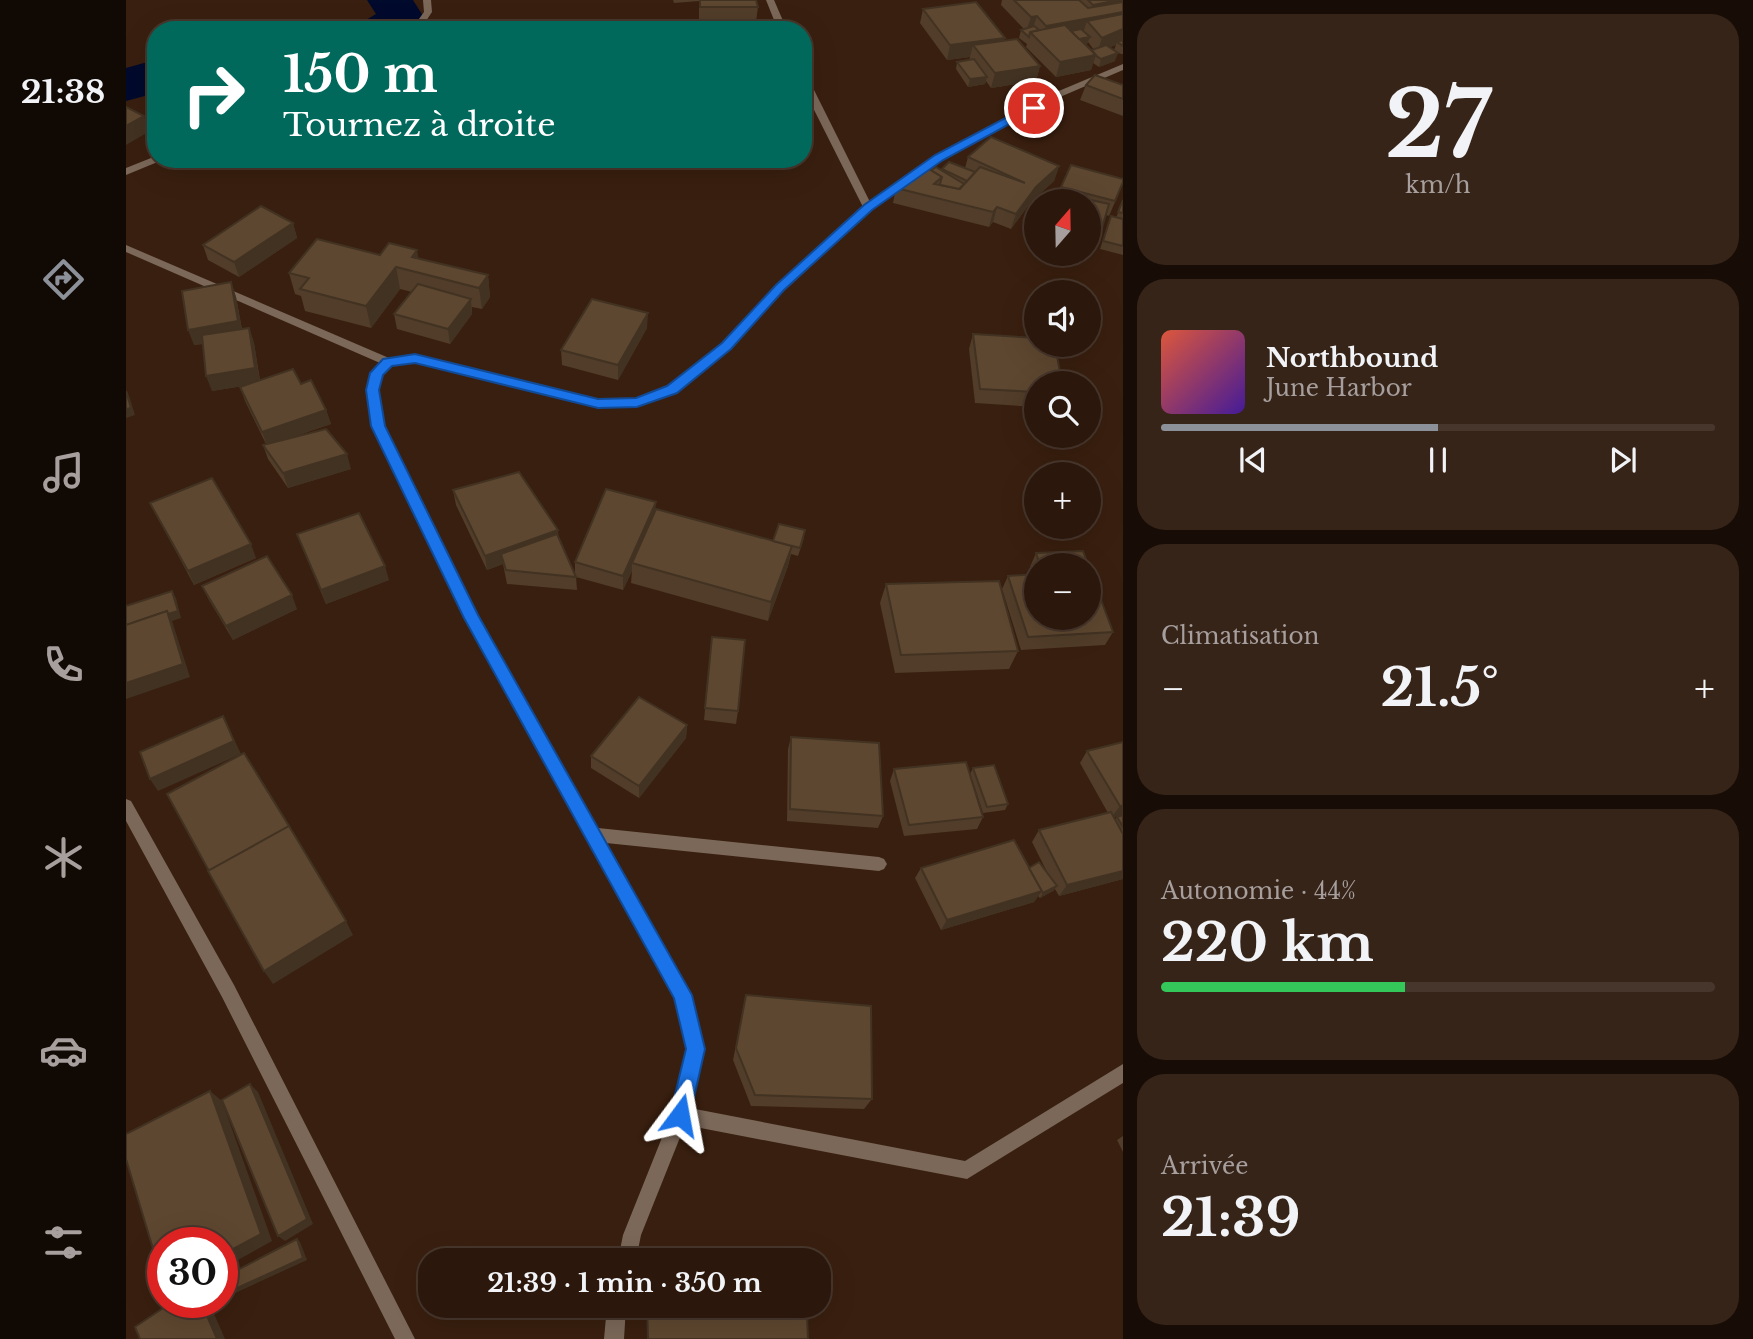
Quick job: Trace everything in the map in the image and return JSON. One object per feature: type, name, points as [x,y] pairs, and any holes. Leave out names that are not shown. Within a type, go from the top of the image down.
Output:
[{"type":"street","points":[[424,21],[428,12],[427,0]]},
{"type":"street","points":[[770,0],[779,21]]},
{"type":"street","points":[[126,248],[388,362],[415,358],[598,404],[637,403],[672,390],[726,346],[780,288],[868,208],[939,157],[1057,95],[1123,67]]},
{"type":"street","points":[[812,96],[868,208]]},
{"type":"street","points":[[126,172],[147,163]]},
{"type":"street","points":[[388,362],[377,373],[372,390],[378,426],[471,618],[683,995],[696,1049],[680,1115],[632,1235],[629,1248]]},
{"type":"street","points":[[126,806],[228,991],[405,1339]]},
{"type":"street","points":[[594,835],[879,864]]},
{"type":"street","points":[[680,1115],[967,1170],[1123,1073]]},
{"type":"street","points":[[614,1339],[616,1318]]},
{"type":"building","points":[[700,0],[756,0],[758,7],[700,7]]},
{"type":"building","points":[[1014,0],[1079,0],[1088,8],[1123,2],[1123,12],[1046,26],[1037,16],[1031,17]]},
{"type":"building","points":[[1088,0],[1119,0],[1093,5]]},
{"type":"building","points":[[976,2],[1005,38],[950,45],[923,9]]},
{"type":"building","points":[[1123,14],[1123,29],[1102,38],[1087,21]]},
{"type":"building","points":[[1065,25],[1096,55],[1060,62],[1030,32]]},
{"type":"building","points":[[1034,26],[1039,30],[1030,32],[1029,37],[1021,30]]},
{"type":"building","points":[[1081,29],[1090,37],[1079,39],[1071,31]]},
{"type":"building","points":[[1017,39],[1040,66],[995,73],[973,45]]},
{"type":"building","points":[[1106,45],[1118,53],[1101,59],[1092,50]]},
{"type":"building","points":[[974,59],[987,77],[970,79],[957,62]]},
{"type":"building","points":[[1095,75],[1123,85],[1123,99],[1086,85]]},
{"type":"building","points":[[126,107],[144,116],[126,126]]},
{"type":"building","points":[[991,137],[1059,166],[1035,189],[1024,189],[1024,203],[1016,214],[997,207],[993,212],[896,188],[926,167],[942,177],[934,184],[960,189],[980,167],[1025,183],[968,157]]},
{"type":"building","points":[[949,162],[975,172],[967,181],[942,169]]},
{"type":"building","points":[[1071,165],[1123,179],[1115,201],[1101,197],[1101,189],[1061,187]]},
{"type":"building","points":[[936,167],[964,184],[959,189],[941,185],[942,177],[931,170]]},
{"type":"building","points":[[1123,200],[1123,213],[1118,212]]},
{"type":"building","points":[[1101,202],[1109,204],[1101,231]]},
{"type":"building","points":[[261,206],[293,223],[234,262],[203,245]]},
{"type":"building","points":[[1111,216],[1123,219],[1123,246],[1103,241]]},
{"type":"building","points":[[317,239],[380,255],[389,243],[417,250],[412,257],[488,275],[479,288],[396,267],[366,306],[300,289],[309,278],[289,273]]},
{"type":"building","points":[[231,282],[238,321],[188,330],[182,291]]},
{"type":"building","points":[[418,284],[471,299],[448,329],[394,314]]},
{"type":"building","points":[[592,299],[648,313],[618,365],[561,350]]},
{"type":"building","points":[[249,328],[255,368],[206,376],[202,335]]},
{"type":"building","points":[[973,334],[1024,337],[1024,357],[1057,357],[1060,371],[1024,371],[1024,391],[980,389]]},
{"type":"building","points":[[293,369],[301,384],[311,380],[326,410],[262,432],[240,387]]},
{"type":"building","points":[[126,391],[131,408],[126,409]]},
{"type":"building","points":[[326,429],[347,454],[283,473],[263,445]]},
{"type":"building","points":[[519,472],[558,530],[485,556],[453,490]]},
{"type":"building","points":[[212,478],[251,544],[188,571],[150,503]]},
{"type":"building","points":[[606,489],[656,502],[623,576],[575,562]]},
{"type":"building","points":[[656,509],[792,546],[771,602],[632,563]]},
{"type":"building","points":[[359,513],[385,566],[321,590],[297,534]]},
{"type":"building","points":[[779,524],[805,530],[800,548],[773,541]]},
{"type":"building","points":[[557,534],[576,577],[506,570],[501,554]]},
{"type":"building","points":[[1083,551],[1084,553],[1036,553]]},
{"type":"building","points":[[267,556],[292,595],[226,626],[202,586]]},
{"type":"building","points":[[1024,575],[1024,625],[1008,576]]},
{"type":"building","points":[[999,581],[1018,651],[901,655],[886,584]]},
{"type":"building","points":[[172,591],[178,611],[168,614],[167,611],[126,625],[126,606]]},
{"type":"building","points":[[1101,600],[1113,632],[1028,637],[1026,630],[1101,630]]},
{"type":"building","points":[[167,611],[183,664],[126,683],[126,625]]},
{"type":"building","points":[[712,637],[745,640],[738,711],[705,708]]},
{"type":"building","points":[[639,697],[687,725],[639,786],[591,756]]},
{"type":"building","points":[[223,716],[234,741],[150,779],[140,752]]},
{"type":"building","points":[[791,737],[879,743],[883,816],[790,809]]},
{"type":"building","points":[[1123,742],[1123,806],[1120,806],[1087,751]]},
{"type":"building","points":[[244,753],[289,826],[209,871],[167,794]]},
{"type":"building","points":[[966,762],[983,817],[909,825],[894,769]]},
{"type":"building","points":[[994,765],[1008,804],[987,807],[973,768]]},
{"type":"building","points":[[1111,812],[1123,834],[1123,871],[1067,885],[1039,830]]},
{"type":"building","points":[[1123,815],[1123,827],[1117,817]]},
{"type":"building","points":[[289,826],[346,921],[264,971],[208,871]]},
{"type":"building","points":[[1014,840],[1042,891],[947,920],[921,868]]},
{"type":"building","points":[[1039,862],[1057,886],[1043,893],[1029,868]]},
{"type":"building","points":[[746,995],[871,1006],[872,1099],[755,1095],[736,1048]]},
{"type":"building","points":[[250,1084],[307,1219],[278,1236],[222,1100]]},
{"type":"building","points":[[210,1091],[261,1234],[238,1246],[238,1227],[147,1229],[126,1159],[126,1134]]},
{"type":"building","points":[[297,1239],[303,1258],[238,1288],[238,1270]]},
{"type":"building","points":[[148,1318],[208,1318],[217,1339],[140,1339],[135,1327]]},
{"type":"building","points":[[647,1318],[807,1318],[808,1339],[648,1339]]},
{"type":"waterway","points":[[390,0],[402,19],[398,21]]},
{"type":"waterway","points":[[126,86],[147,78]]},
{"type":"route","points":[[680,1115],[696,1049],[683,995],[471,618],[378,426],[372,390],[377,373],[388,362],[415,358],[598,404],[637,403],[672,390],[726,346],[780,288],[868,208],[939,157],[1034,108]]}]
